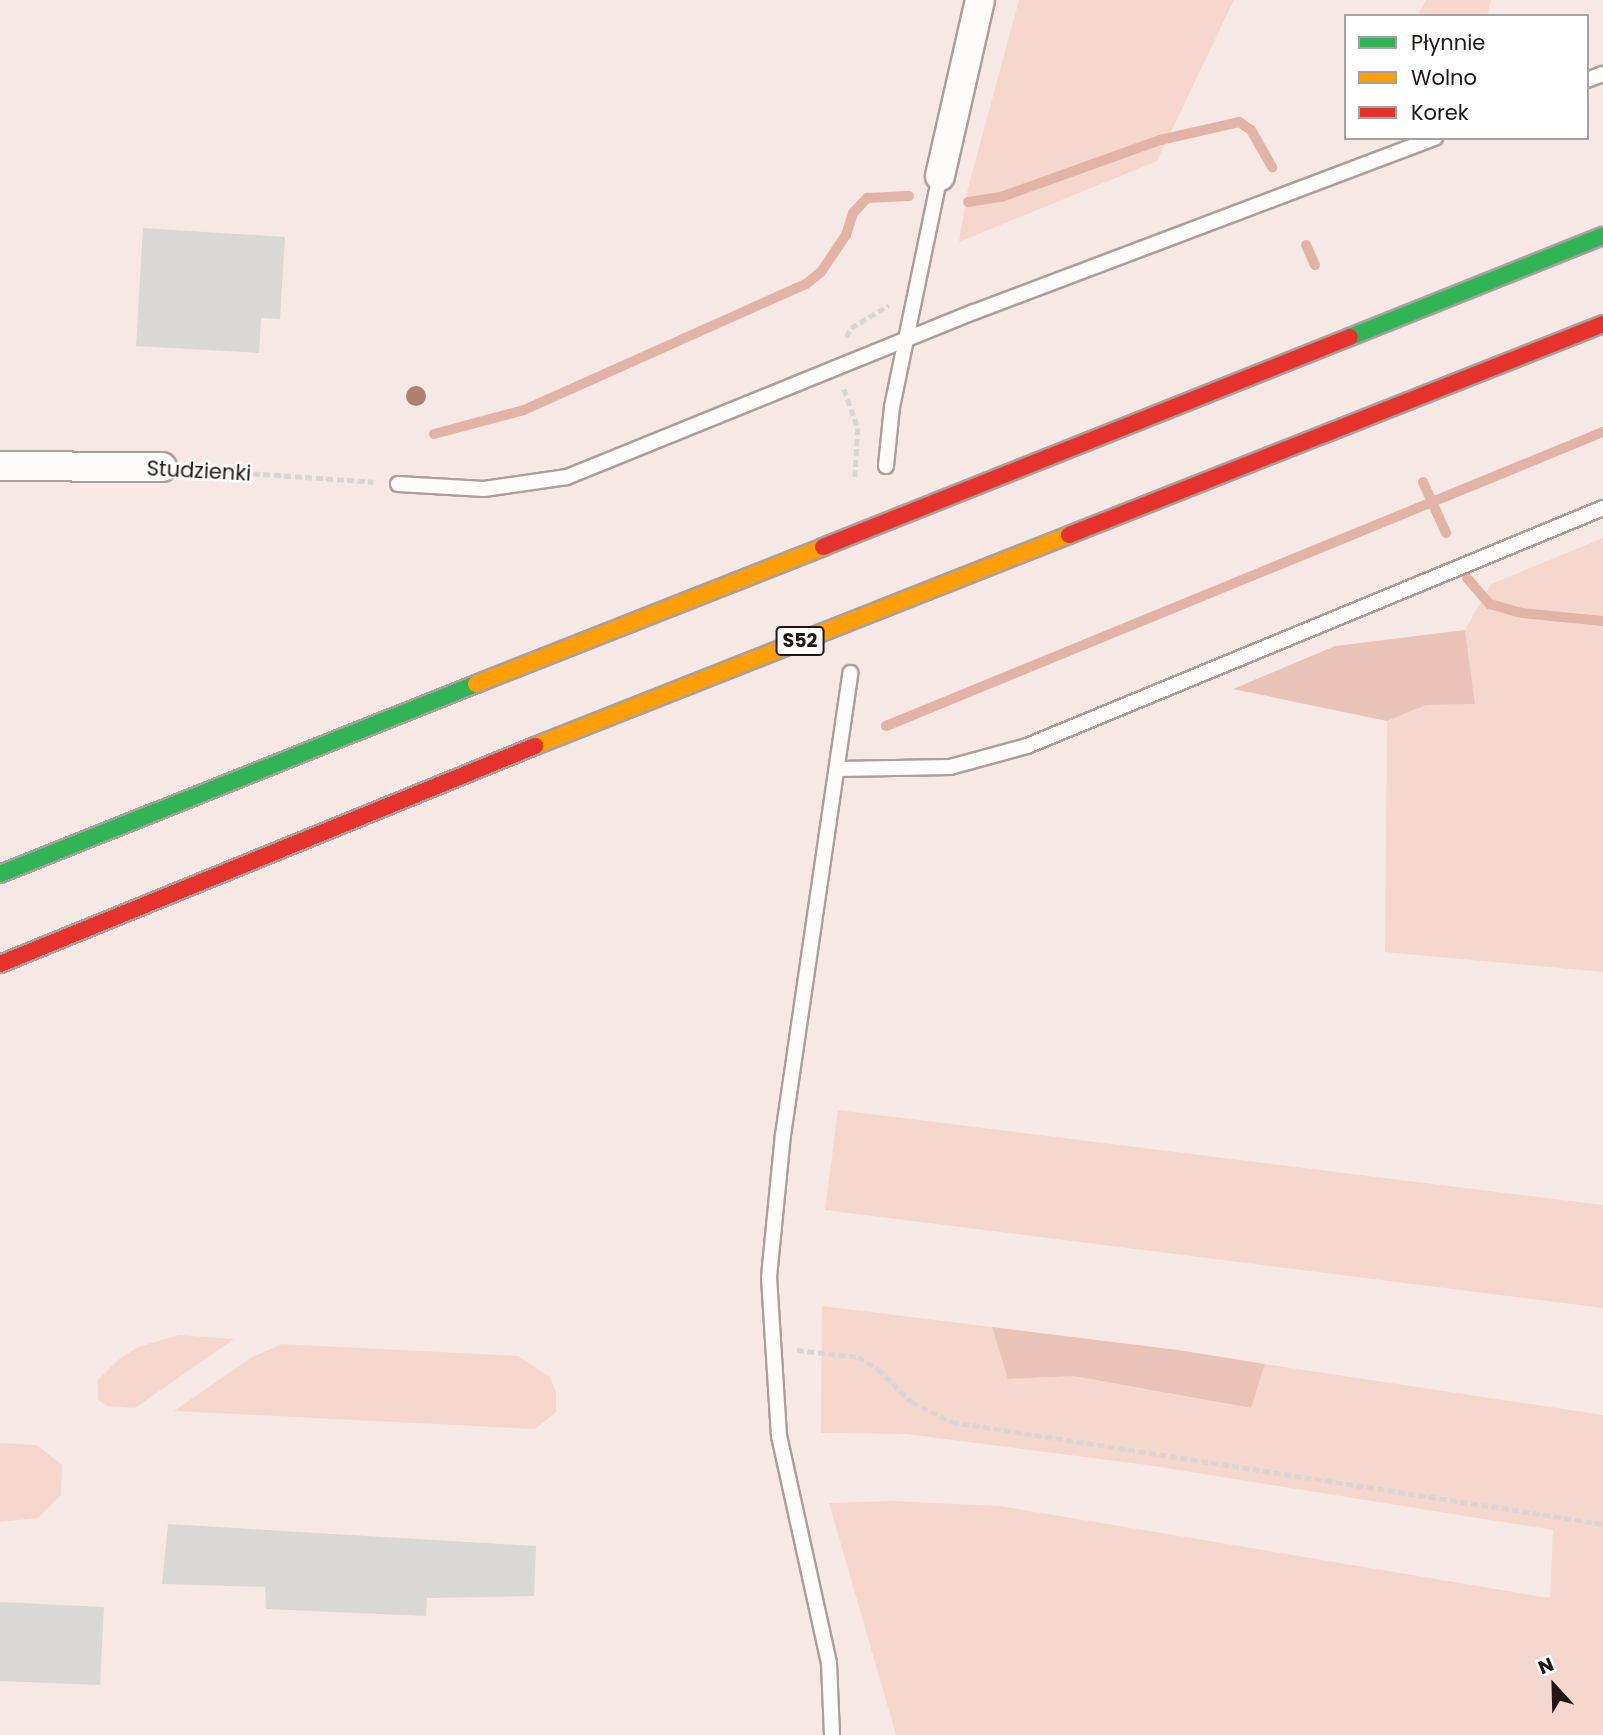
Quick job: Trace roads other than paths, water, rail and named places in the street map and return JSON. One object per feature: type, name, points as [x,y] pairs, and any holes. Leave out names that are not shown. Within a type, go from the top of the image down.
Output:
[{"type":"highway","points":[[0,874],[1603,236]]},
{"type":"highway","name":"S52","points":[[0,964],[297,840],[1603,324]]},
{"type":"street","points":[[940,176],[980,0]]},
{"type":"street","name":"Studzienki","points":[[0,466],[162,467]]},
{"type":"lane","points":[[398,484],[484,489],[567,477],[904,342],[1430,140]]},
{"type":"lane","points":[[886,466],[904,342],[940,176]]},
{"type":"lane","points":[[839,769],[950,767],[1027,746],[1603,508]]},
{"type":"lane","points":[[832,1735],[829,1662],[779,1436],[771,1349],[769,1278],[783,1135],[839,769],[850,673]]},
{"type":"waterway","points":[[968,202],[1001,197],[1160,140],[1239,122],[1251,130],[1272,167]]},
{"type":"waterway","points":[[434,434],[524,410],[806,284],[821,272],[846,235],[853,213],[867,198],[909,196]]},
{"type":"waterway","points":[[1306,245],[1315,265]]},
{"type":"waterway","points":[[886,726],[1603,432]]},
{"type":"waterway","points":[[1423,482],[1446,533]]},
{"type":"waterway","points":[[1467,578],[1490,604],[1522,613],[1603,621]]}]
